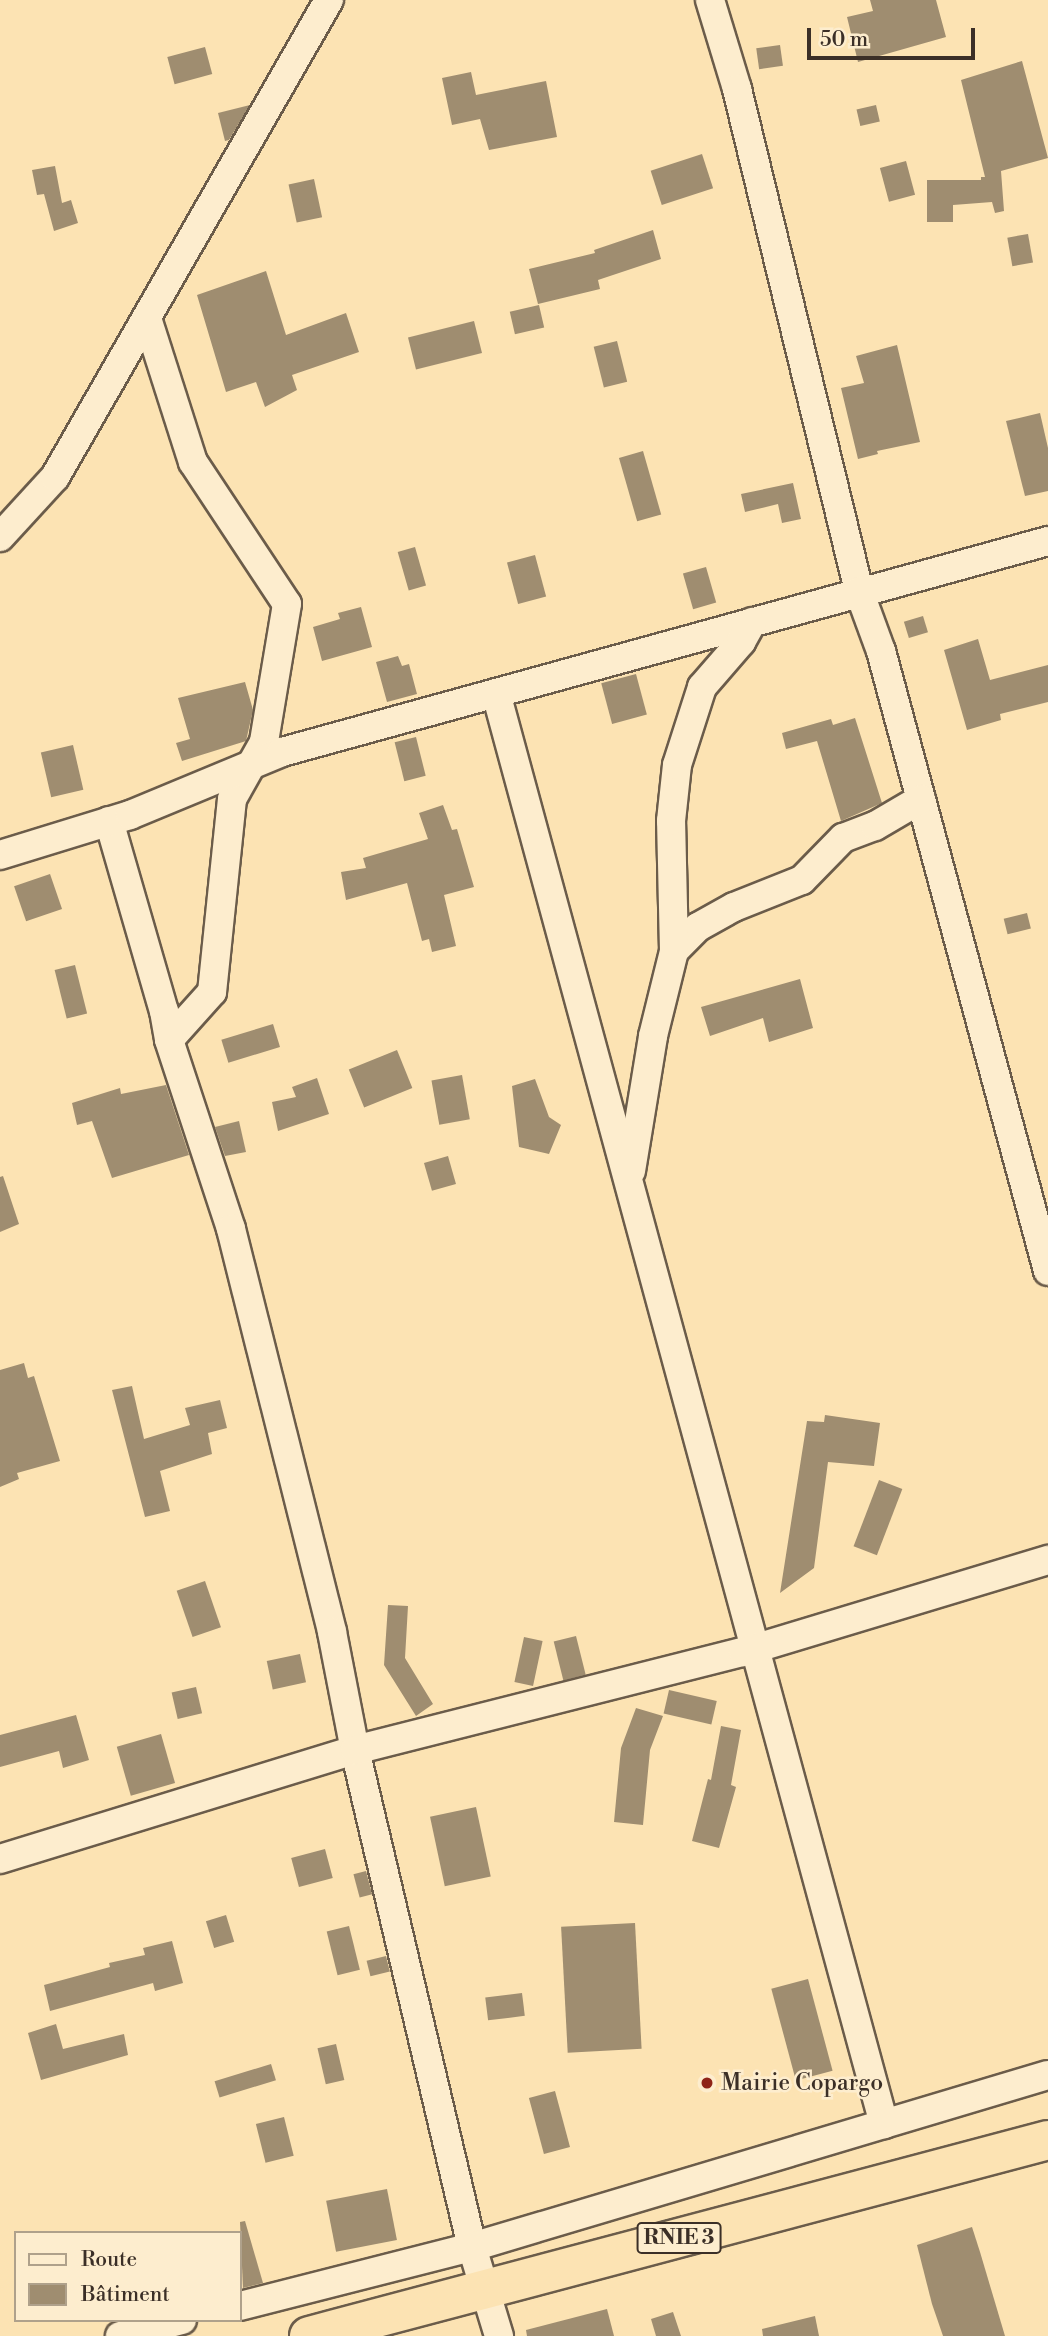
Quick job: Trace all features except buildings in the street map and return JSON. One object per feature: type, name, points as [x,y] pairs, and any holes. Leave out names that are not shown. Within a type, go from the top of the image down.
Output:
[{"type":"highway","name":"RNIE 3","points":[[309,2336],[1048,2140]]},
{"type":"street","points":[[0,537],[55,477],[329,0]]},
{"type":"street","points":[[710,0],[737,89],[859,591],[881,651],[1048,1271]]},
{"type":"street","points":[[147,318],[193,462],[287,604],[264,742],[248,766],[232,799],[212,992],[169,1040]]},
{"type":"street","points":[[0,855],[109,821],[282,752],[1048,541]]},
{"type":"street","points":[[629,1184],[653,1036],[674,951],[671,821],[677,765],[702,687],[741,642],[751,622]]},
{"type":"street","points":[[496,693],[884,2124]]},
{"type":"street","points":[[674,951],[698,927],[734,907],[802,880],[843,838],[895,816],[921,799]]},
{"type":"street","points":[[109,821],[164,1010],[169,1040],[232,1229],[331,1632],[355,1750],[472,2247],[499,2336]]},
{"type":"street","points":[[0,1858],[355,1750],[755,1648],[1048,1560]]},
{"type":"street","points":[[242,2305],[472,2247],[1048,2075]]},
{"type":"street","points":[[120,2336],[174,2322]]},
{"type":"place","name":"Mairie Copargo","points":[[707,2083]]}]
